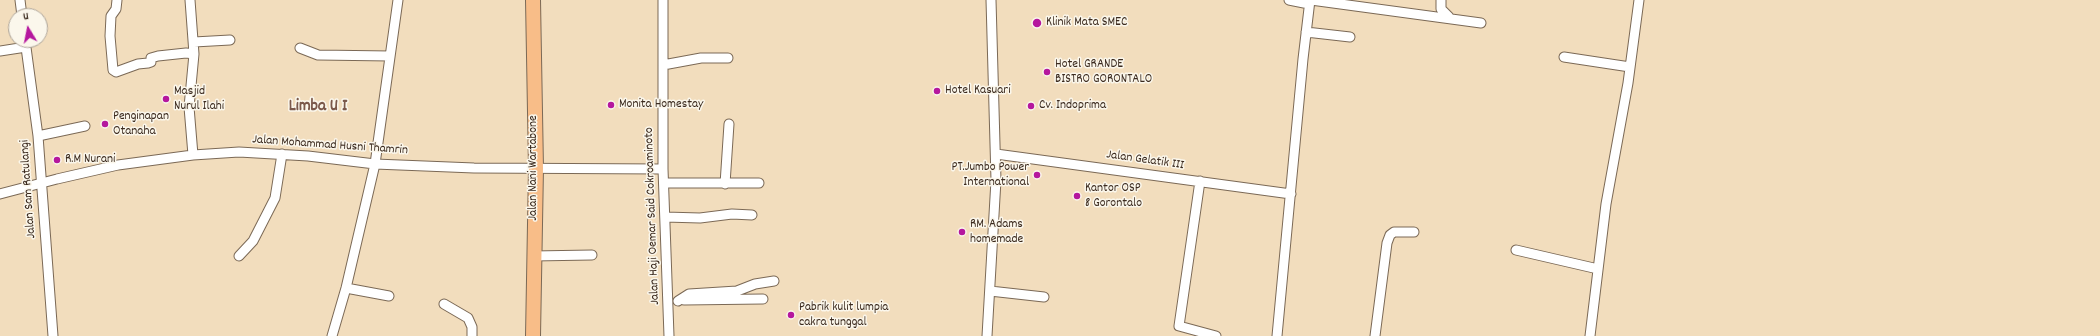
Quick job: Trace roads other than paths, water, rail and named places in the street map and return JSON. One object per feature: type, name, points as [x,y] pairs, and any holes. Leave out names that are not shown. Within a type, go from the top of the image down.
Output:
[{"type":"main road","name":"Jalan Nani Wartabone","points":[[533,0],[536,168],[533,256],[533,336]]},
{"type":"street","points":[[117,0],[116,9],[111,16],[110,36],[113,70],[116,72],[138,64],[148,63],[151,62],[151,58],[158,56],[180,53],[194,54]]},
{"type":"street","points":[[190,0],[194,42],[189,101],[193,155]]},
{"type":"street","points":[[332,336],[346,288],[375,164],[398,0]]},
{"type":"street","name":"Jalan Haji Oemar Said Cokroaminoto","points":[[663,0],[663,169],[665,217],[673,301],[669,336]]},
{"type":"street","points":[[987,336],[994,238],[996,154],[992,0]]},
{"type":"street","points":[[1289,0],[1310,1],[1449,17],[1481,23]]},
{"type":"street","points":[[1441,0],[1441,9],[1449,17]]},
{"type":"street","points":[[1590,336],[1606,204],[1630,67],[1639,0]]},
{"type":"street","points":[[1277,336],[1310,1]]},
{"type":"street","points":[[1306,32],[1350,37]]},
{"type":"street","points":[[194,42],[230,40]]},
{"type":"street","name":"Jalan Sam Ratulangi","points":[[26,48],[38,136],[53,336]]},
{"type":"street","points":[[300,48],[318,55],[390,56]]},
{"type":"street","points":[[1564,57],[1630,67]]},
{"type":"street","points":[[663,65],[701,58],[728,58]]},
{"type":"street","points":[[725,184],[729,124]]},
{"type":"street","points":[[38,136],[85,126]]},
{"type":"street","name":"Jalan Mohammad Husni Thamrin","points":[[0,194],[118,165],[193,155],[239,152],[282,154],[375,164],[474,168],[663,169]]},
{"type":"street","points":[[239,256],[251,245],[275,198],[282,154]]},
{"type":"street","name":"Jalan Gelatik III","points":[[996,154],[1291,194]]},
{"type":"street","points":[[1200,182],[1179,326],[1216,336]]},
{"type":"street","points":[[664,183],[758,183]]},
{"type":"street","points":[[665,217],[700,218],[732,214],[752,215]]},
{"type":"street","points":[[1376,336],[1387,243],[1390,235],[1394,232],[1414,232]]},
{"type":"street","points":[[1516,250],[1598,269]]},
{"type":"street","points":[[533,256],[592,255]]},
{"type":"street","points":[[673,301],[689,294],[737,291],[755,284],[774,281]]},
{"type":"street","points":[[346,288],[389,296]]},
{"type":"street","points":[[990,292],[1044,297]]},
{"type":"street","points":[[673,301],[763,299]]},
{"type":"street","points":[[444,304],[468,318],[472,327],[472,336]]},
{"type":"place","name":"Klinik Mata SMEC","points":[[1037,23]]},
{"type":"place","name":"Hotel GRANDE BISTRO GORONTALO","points":[[1047,72]]},
{"type":"place","name":"Hotel Kasuari","points":[[937,91]]},
{"type":"place","name":"Masjid Nurul Ilahi","points":[[166,99]]},
{"type":"place","name":"Monita Homestay","points":[[611,105]]},
{"type":"place","name":"Cv. Indoprima","points":[[1031,106]]},
{"type":"place","name":"Penginapan Otanaha","points":[[105,124]]},
{"type":"place","name":"R.M Nurani","points":[[57,160]]},
{"type":"place","name":"PT.Jumbo Power International","points":[[1037,175]]},
{"type":"place","name":"Kantor OSP 8 Gorontalo","points":[[1077,196]]},
{"type":"place","name":"RM. Adams homemade","points":[[962,232]]},
{"type":"place","name":"Pabrik kulit lumpia cakra tunggal","points":[[791,315]]},
{"type":"district","name":"Limba U I","points":[[318,108]]}]
